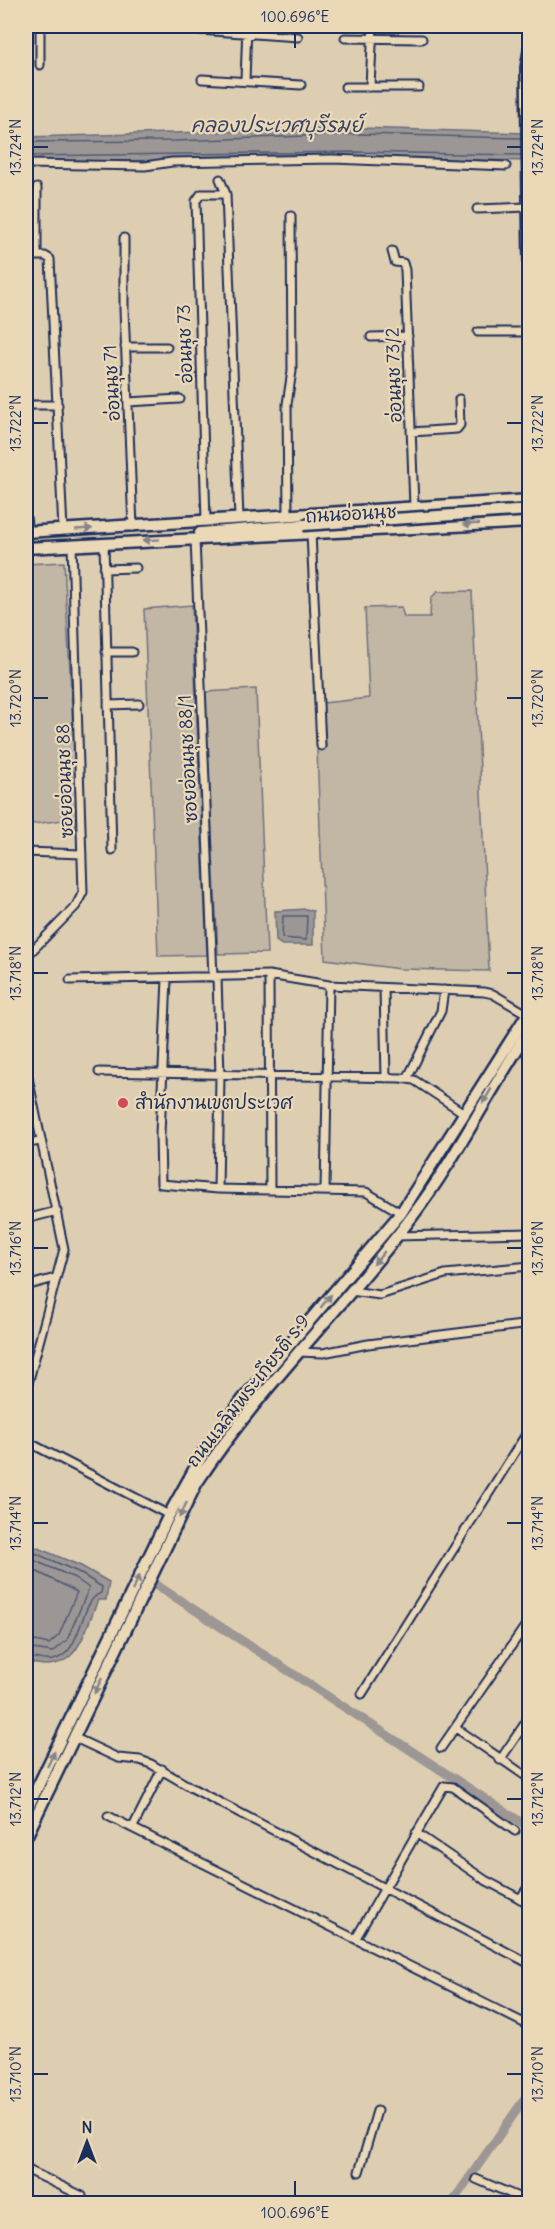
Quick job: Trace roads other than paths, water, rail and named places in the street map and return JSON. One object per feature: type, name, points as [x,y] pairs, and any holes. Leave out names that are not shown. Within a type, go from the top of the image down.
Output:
[{"type":"main road","name":"ถนนอ่อนนุช","points":[[27,531],[133,527],[288,514],[530,500]]},
{"type":"main road","points":[[497,501],[509,512],[507,519],[498,523]]},
{"type":"main road","name":"ถนนอ่อนนุช","points":[[26,548],[195,538],[530,510]]},
{"type":"main road","name":"ถนนอ่อนนุช","points":[[177,522],[215,530]]},
{"type":"main road","name":"ถนนอ่อนนุช","points":[[174,538],[215,530],[530,522]]},
{"type":"main road","name":"ถนนเฉลิมพระเกียรติ ร.9","points":[[26,1811],[169,1515],[205,1450],[244,1398],[401,1213],[528,1012]]},
{"type":"main road","name":"ถนนเฉลิมพระเกียรติ ร.9","points":[[26,1837],[196,1484],[218,1451],[396,1236],[424,1198],[530,1029]]},
{"type":"street","points":[[40,26],[40,65]]},
{"type":"street","points":[[370,86],[373,26]]},
{"type":"street","points":[[199,30],[247,29],[298,37]]},
{"type":"street","points":[[245,80],[247,29]]},
{"type":"street","points":[[345,38],[422,39]]},
{"type":"street","points":[[478,332],[530,330],[529,120],[526,68],[530,45]]},
{"type":"street","points":[[202,79],[301,85]]},
{"type":"street","points":[[345,87],[419,87]]},
{"type":"street","points":[[26,164],[145,166],[172,162],[333,159],[506,166]]},
{"type":"street","points":[[220,179],[226,194],[239,518]]},
{"type":"street","points":[[37,188],[37,255]]},
{"type":"street","name":"อ่อนนุช 73","points":[[206,520],[196,201],[201,194],[226,194]]},
{"type":"street","points":[[477,209],[528,207]]},
{"type":"street","points":[[288,514],[287,404],[292,371],[291,216]]},
{"type":"street","name":"อ่อนนุช 71","points":[[124,238],[125,347],[133,527]]},
{"type":"street","name":"อ่อนนุช 73/2","points":[[392,251],[395,262],[404,264],[414,506]]},
{"type":"street","points":[[26,256],[48,256],[50,259],[63,530]]},
{"type":"street","points":[[371,337],[408,336]]},
{"type":"street","points":[[125,347],[167,347]]},
{"type":"street","points":[[128,402],[180,399]]},
{"type":"street","points":[[411,432],[457,429],[460,425],[459,399]]},
{"type":"street","points":[[28,405],[58,405]]},
{"type":"street","points":[[26,517],[27,531]]},
{"type":"street","points":[[307,529],[321,746]]},
{"type":"street","name":"ซอยอ่อนนุช 88/1","points":[[195,538],[220,1076],[218,1189]]},
{"type":"street","points":[[104,543],[112,850]]},
{"type":"street","name":"ซอยอ่อนนุช 88","points":[[26,957],[81,900],[83,892],[72,545]]},
{"type":"street","points":[[104,569],[136,568]]},
{"type":"street","points":[[106,652],[132,652]]},
{"type":"street","points":[[108,705],[139,704]]},
{"type":"street","points":[[26,852],[82,854]]},
{"type":"street","points":[[269,975],[270,1188]]},
{"type":"street","points":[[70,980],[269,975],[329,985],[493,994],[528,1012]]},
{"type":"street","points":[[167,979],[159,1182],[164,1186],[218,1189],[270,1188],[366,1192],[401,1213]]},
{"type":"street","points":[[325,1190],[329,985]]},
{"type":"street","points":[[384,988],[386,1078]]},
{"type":"street","points":[[407,1079],[441,1011],[444,990]]},
{"type":"street","points":[[26,1068],[39,1141],[64,1249],[35,1350],[26,1391]]},
{"type":"street","points":[[99,1072],[407,1079],[414,1080],[464,1113]]},
{"type":"street","points":[[26,1144],[39,1141]]},
{"type":"street","points":[[26,1219],[57,1211]]},
{"type":"street","points":[[396,1236],[530,1233]]},
{"type":"street","points":[[351,1291],[380,1295],[445,1274],[530,1266]]},
{"type":"street","points":[[26,1286],[56,1278]]},
{"type":"street","points":[[298,1352],[323,1353],[368,1344],[530,1324]]},
{"type":"street","points":[[26,1353],[35,1350]]},
{"type":"street","points":[[362,1694],[530,1428]]},
{"type":"street","points":[[26,1441],[169,1515]]},
{"type":"street","points":[[441,1748],[530,1619]]},
{"type":"street","points":[[500,1760],[530,1716]]},
{"type":"street","points":[[456,1728],[530,1779]]},
{"type":"street","points":[[73,1737],[118,1758],[140,1760],[162,1769],[192,1788],[530,1964]]},
{"type":"street","points":[[133,1827],[162,1769]]},
{"type":"street","points":[[356,1938],[387,1889],[440,1789],[448,1785],[515,1831]]},
{"type":"street","points":[[108,1815],[530,2026]]},
{"type":"street","points":[[416,1833],[485,1880],[530,1904]]},
{"type":"street","points":[[520,1899],[530,1884]]},
{"type":"street","points":[[359,2172],[377,2111]]},
{"type":"street","points":[[26,2169],[82,2196]]},
{"type":"street","points":[[476,2179],[530,2202]]},
{"type":"water","points":[[360,128],[529,133],[530,161],[355,158],[26,162],[26,137]]},
{"type":"water","points":[[306,909],[313,911],[313,945],[282,945],[276,941],[275,911]]},
{"type":"water","points":[[26,1543],[81,1566],[109,1582],[106,1600],[98,1600],[75,1651],[67,1659],[56,1664],[43,1665],[26,1661]]},
{"type":"waterway","points":[[158,1586],[530,1828]]},
{"type":"waterway","points":[[451,2204],[530,2091]]},
{"type":"place","name":"สำนักงานเขตประเวศ","points":[[123,1103]]},
{"type":"water label","name":"คลองประเวศบุรีรมย์","points":[[277,125]]}]
